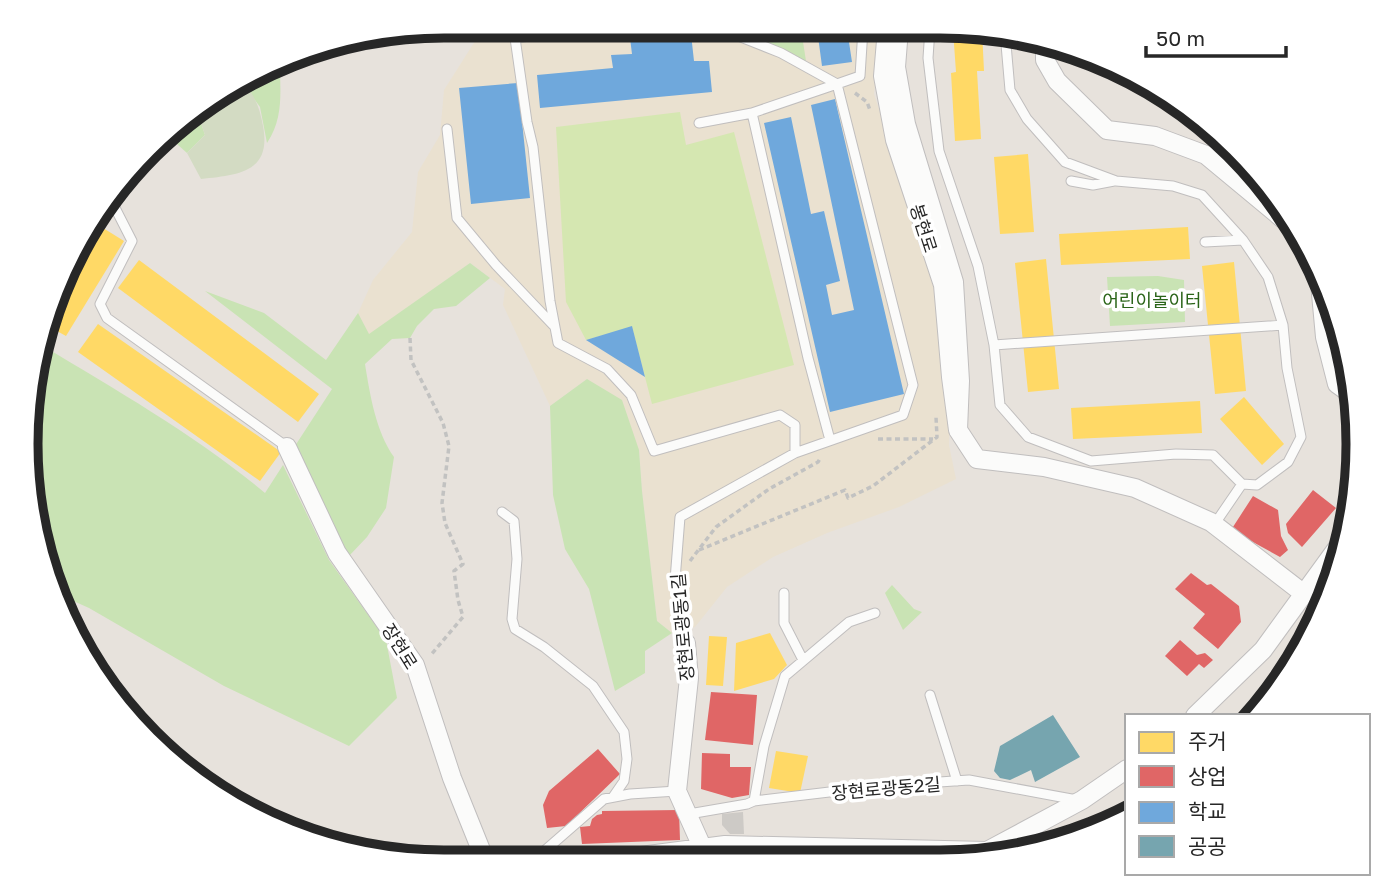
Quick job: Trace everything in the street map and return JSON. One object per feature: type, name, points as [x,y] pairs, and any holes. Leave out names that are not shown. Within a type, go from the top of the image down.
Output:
[{"type":"street","name":"봉현로","points":[[886,39],[883,76],[895,140],[943,285],[958,430],[977,459],[1044,467],[1135,488],[1214,524],[1303,593]]},
{"type":"street","name":"봉현로","points":[[898,39],[897,67],[906,124],[954,282],[960,381],[958,430]]},
{"type":"street","points":[[1045,52],[1045,60],[1057,81],[1107,130],[1155,136],[1206,155],[1269,207]]},
{"type":"street","points":[[1322,310],[1325,337],[1337,384],[1341,387]]},
{"type":"street","name":"장현로","points":[[287,447],[337,554],[416,670],[452,778],[481,850]]},
{"type":"street","points":[[1197,714],[1263,650],[1328,562]]},
{"type":"street","name":"장현로광동1길","points":[[677,791],[689,678],[686,643]]},
{"type":"street","points":[[999,846],[1083,800],[1125,770]]},
{"type":"street","points":[[677,791],[703,849]]},
{"type":"street","points":[[695,850],[726,845],[869,850]]},
{"type":"lane","points":[[515,39],[533,147],[550,301],[558,344],[607,369],[631,395],[654,450],[780,415],[795,425],[795,453],[903,415],[913,385],[839,83],[745,39]]},
{"type":"lane","points":[[699,123],[752,113],[860,76],[862,39]]},
{"type":"lane","points":[[929,39],[928,58],[939,151],[978,266],[994,345],[1000,405],[1028,437],[1091,461],[1176,454],[1213,455],[1242,484],[1258,485],[1289,462],[1301,437],[1287,368],[1283,325],[1268,277],[1242,240],[1202,195],[1173,186],[1116,181],[1093,185],[1071,181]]},
{"type":"lane","points":[[1006,44],[1010,90],[1027,119],[1065,162],[1116,181]]},
{"type":"lane","points":[[752,113],[808,358],[830,440]]},
{"type":"lane","points":[[447,129],[457,218],[496,265],[555,327]]},
{"type":"lane","points":[[115,207],[132,241],[100,304],[107,318],[287,447]]},
{"type":"lane","points":[[1205,242],[1242,240]]},
{"type":"lane","points":[[994,345],[1283,325]]},
{"type":"lane","name":"장현로광동1길","points":[[686,643],[675,580],[680,517],[795,453]]},
{"type":"lane","points":[[1214,524],[1242,484]]},
{"type":"lane","points":[[502,512],[514,521],[517,559],[512,619],[515,629],[544,647],[593,686],[624,732],[627,759],[624,781],[613,797]]},
{"type":"lane","points":[[783,593],[784,623],[803,660]]},
{"type":"lane","points":[[754,800],[764,746],[785,676],[849,622],[875,613]]},
{"type":"lane","points":[[930,695],[957,781]]},
{"type":"lane","name":"장현로광동2길","points":[[689,814],[747,804],[754,800],[880,786],[969,780],[1083,800]]},
{"type":"lane","points":[[545,850],[604,799],[677,791]]},
{"type":"path","points":[[839,83],[867,102],[871,114]]},
{"type":"path","points":[[410,338],[411,360],[443,423],[449,446],[442,503],[445,523],[463,564],[454,571],[457,600],[463,618],[416,670]]},
{"type":"path","points":[[936,412],[937,437]]},
{"type":"path","points":[[869,439],[937,437],[958,430]]},
{"type":"path","points":[[699,550],[845,489],[848,498],[873,486],[937,437]]},
{"type":"path","points":[[675,580],[716,527],[769,489],[818,462],[830,440]]},
{"type":"shaded area","points":[[476,39],[879,39],[874,94],[936,284],[950,417],[949,445],[956,479],[899,507],[827,533],[773,557],[727,587],[695,627],[672,633],[657,621],[639,450],[587,379],[550,406],[503,305],[505,289],[470,263],[369,335],[358,313],[373,280],[412,232],[418,172],[440,135],[444,90]]},
{"type":"green space","points":[[762,39],[803,39],[806,61],[762,43]]},
{"type":"green space","points":[[280,73],[279,114],[267,143],[260,107],[247,90]]},
{"type":"green space","points":[[248,89],[254,97],[263,126],[262,154],[257,162],[239,173],[201,179],[187,153],[205,135],[200,120]]},
{"type":"green space","points":[[680,112],[686,145],[734,132],[794,365],[652,404],[632,327],[586,340],[566,302],[556,127]]},
{"type":"green space","points":[[200,120],[205,135],[187,153],[174,142]]},
{"type":"green space","points":[[470,263],[490,278],[456,306],[434,309],[417,326],[410,338],[392,339],[365,364],[378,425],[394,457],[386,508],[367,537],[349,556],[293,449],[332,389],[205,291],[264,313],[326,360],[358,313],[369,334]]},
{"type":"green space","name":"어린이놀이터","points":[[1158,276],[1184,280],[1185,322],[1110,326],[1107,277]]},
{"type":"green space","points":[[49,350],[185,434],[265,493],[283,465],[329,560],[386,640],[397,698],[349,746],[224,686],[69,599],[46,524],[38,444],[42,392]]},
{"type":"green space","points":[[587,379],[622,400],[639,450],[657,621],[672,633],[645,651],[645,673],[615,691],[589,589],[565,549],[553,495],[550,406]]},
{"type":"green space","points":[[892,585],[914,609],[922,612],[903,630],[885,593]]},
{"type":"building: 주거","points":[[954,39],[983,41],[984,71],[977,71],[981,139],[955,141],[951,73],[956,72]]},
{"type":"building: 주거","points":[[1028,154],[1034,232],[1000,234],[994,157]]},
{"type":"building: 주거","points":[[102,227],[124,241],[66,336],[55,330],[60,314],[80,265]]},
{"type":"building: 주거","points":[[1188,227],[1190,259],[1061,265],[1059,234]]},
{"type":"building: 주거","points":[[1046,259],[1059,389],[1028,392],[1015,263]]},
{"type":"building: 주거","points":[[139,260],[319,394],[298,422],[118,288]]},
{"type":"building: 주거","points":[[1234,262],[1246,391],[1215,394],[1202,266]]},
{"type":"building: 주거","points":[[98,324],[281,452],[260,481],[78,352]]},
{"type":"building: 주거","points":[[1244,397],[1284,444],[1262,465],[1220,419]]},
{"type":"building: 주거","points":[[1200,401],[1202,433],[1073,439],[1071,408]]},
{"type":"building: 주거","points":[[770,633],[787,665],[774,679],[734,691],[736,643]]},
{"type":"building: 주거","points":[[709,636],[727,637],[723,686],[706,685]]},
{"type":"building: 주거","points":[[776,751],[808,756],[800,793],[769,788]]},
{"type":"building: 상업","points":[[1313,490],[1336,508],[1302,547],[1288,533],[1286,524]]},
{"type":"building: 상업","points":[[1253,496],[1278,510],[1281,536],[1288,550],[1280,557],[1231,530]]},
{"type":"building: 상업","points":[[1191,573],[1207,585],[1211,584],[1239,606],[1241,622],[1218,649],[1193,628],[1205,614],[1175,589]]},
{"type":"building: 상업","points":[[1180,640],[1197,655],[1205,653],[1213,660],[1204,668],[1199,664],[1187,676],[1165,656]]},
{"type":"building: 상업","points":[[711,692],[757,695],[753,745],[705,740]]},
{"type":"building: 상업","points":[[598,749],[620,774],[566,826],[547,828],[543,805],[549,791]]},
{"type":"building: 상업","points":[[702,753],[730,754],[730,767],[751,767],[749,795],[732,798],[701,789]]},
{"type":"building: 상업","points":[[679,810],[680,840],[582,844],[580,827],[590,826],[592,819],[602,814],[602,811]]},
{"type":"building: 학교","points":[[630,39],[692,39],[694,61],[709,61],[712,92],[540,108],[537,75],[613,68],[611,55],[632,54]]},
{"type":"building: 학교","points":[[818,39],[849,39],[852,62],[822,66]]},
{"type":"building: 학교","points":[[518,83],[530,198],[471,204],[459,88]]},
{"type":"building: 학교","points":[[835,99],[904,394],[830,412],[764,123],[791,117],[811,214],[824,211],[840,281],[826,285],[832,315],[854,310],[811,105]]},
{"type":"building: 학교","points":[[632,326],[645,377],[586,340]]},
{"type":"building: 공공","points":[[1053,715],[1080,757],[1035,782],[1031,770],[1010,780],[1000,778],[994,771],[1000,746]]},
{"type":"building: 기타","points":[[743,812],[744,834],[730,834],[722,825],[722,814]]}]
